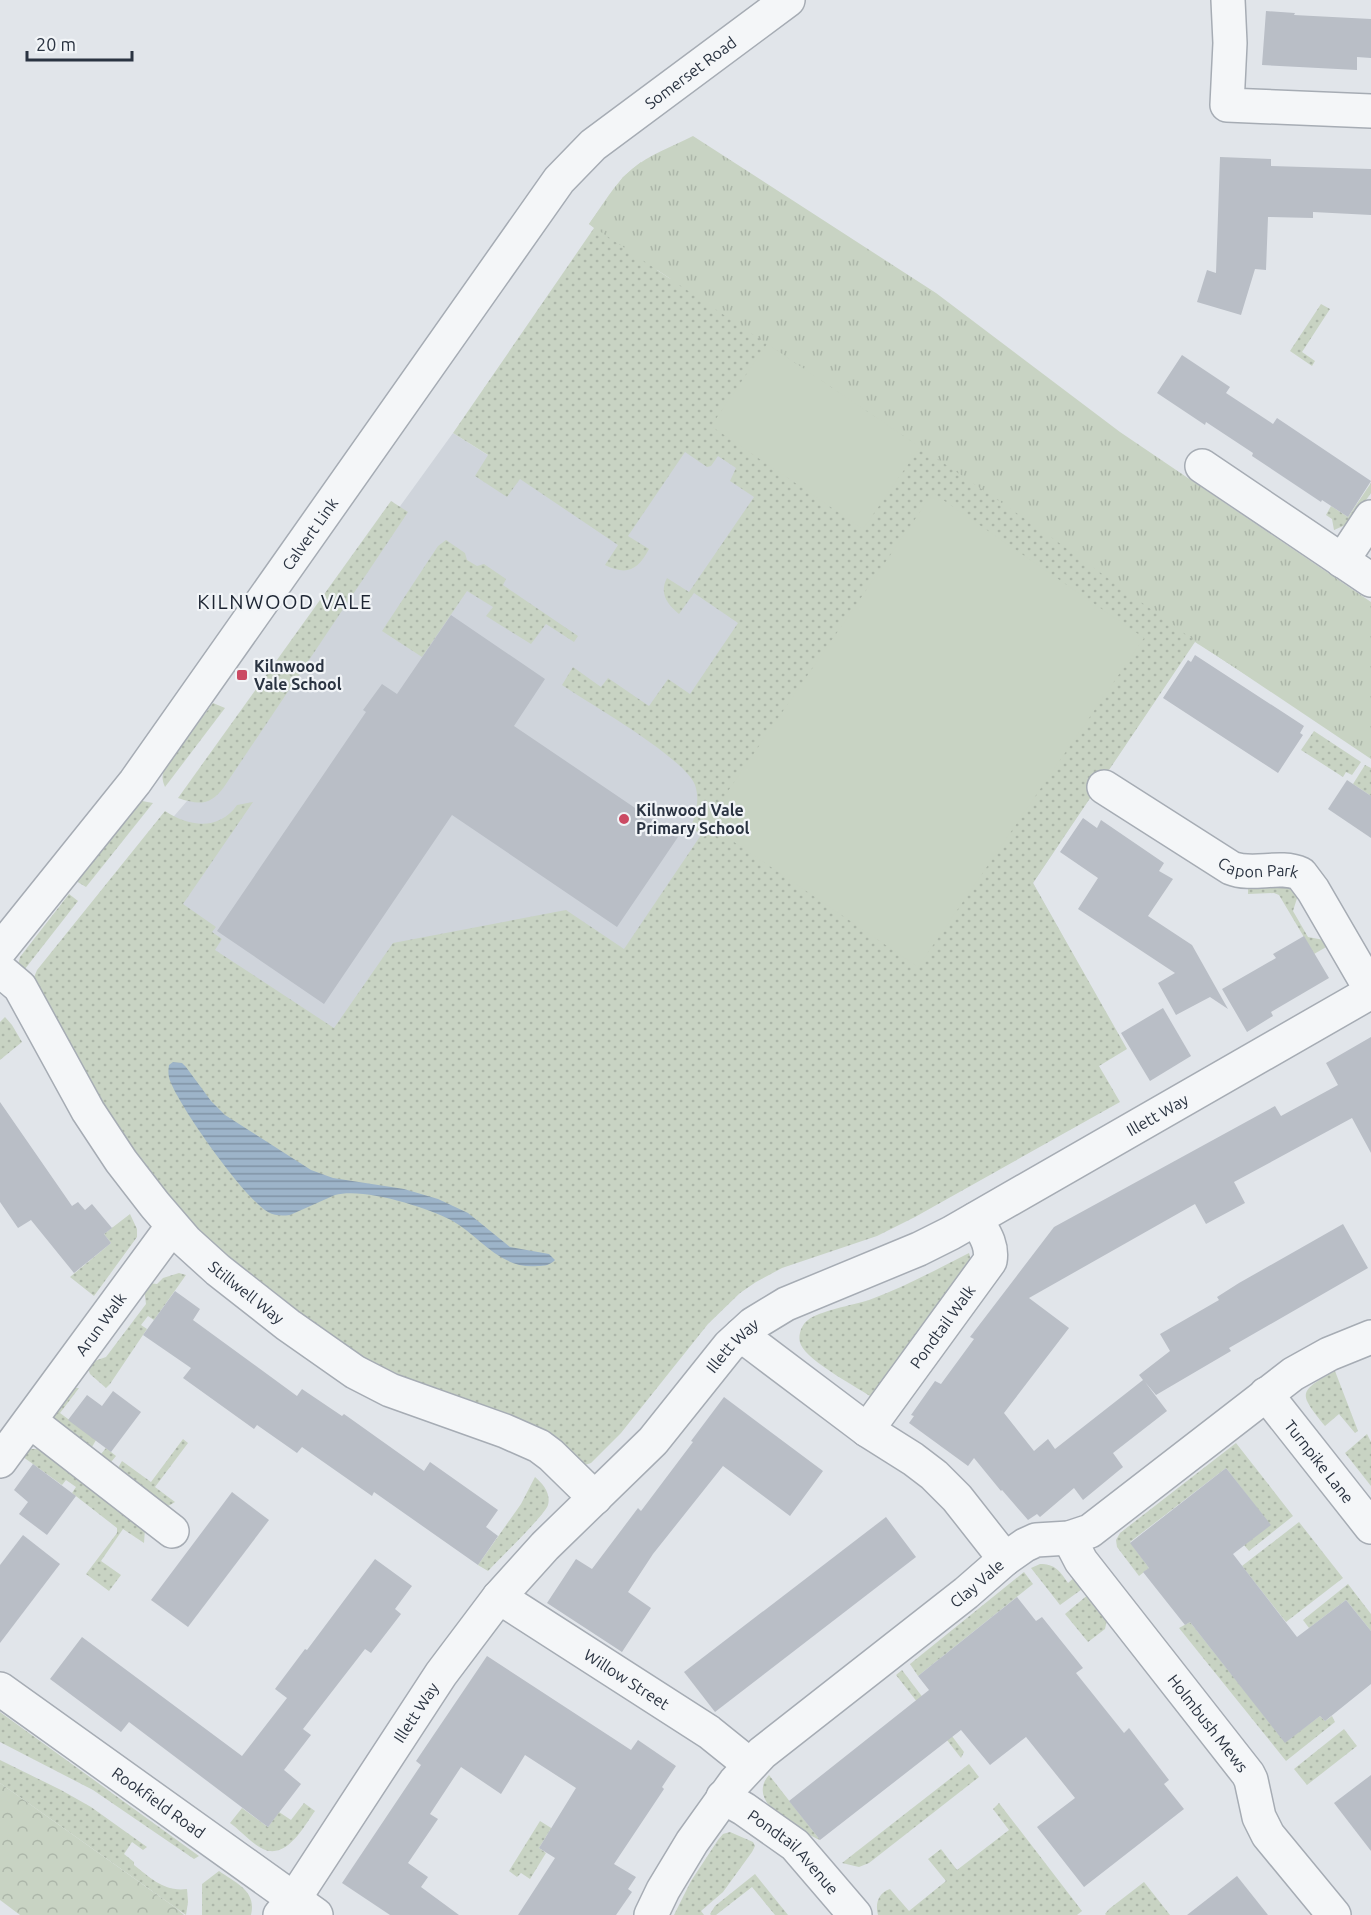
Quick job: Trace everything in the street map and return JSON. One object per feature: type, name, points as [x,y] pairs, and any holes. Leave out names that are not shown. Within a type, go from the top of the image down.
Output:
[{"type":"street","name":"Somerset Road","points":[[593,145],[788,0]]},
{"type":"street","points":[[1228,0],[1230,43],[1220,105],[1371,111]]},
{"type":"street","name":"Calvert Link","points":[[2,950],[135,782],[374,445],[547,195],[593,145]]},
{"type":"street","points":[[1202,466],[1371,580]]},
{"type":"street","points":[[1342,561],[1371,517]]},
{"type":"street","name":"Capon Park","points":[[1104,787],[1231,868],[1242,872],[1284,870],[1301,874],[1313,890],[1371,991]]},
{"type":"street","name":"Stillwell Way","points":[[2,950],[20,987],[98,1126],[121,1161],[172,1227],[218,1270],[334,1359],[390,1390],[539,1446],[595,1498]]},
{"type":"street","name":"Illett Way","points":[[296,1910],[441,1674],[499,1597],[545,1546],[653,1441],[729,1346],[741,1335],[764,1316],[786,1304],[919,1249],[976,1219],[1371,991]]},
{"type":"street","name":"Pondtail Walk","points":[[867,1430],[990,1261],[991,1248],[976,1219]]},
{"type":"street","name":"Arun Walk","points":[[0,1461],[172,1227]]},
{"type":"street","points":[[741,1335],[867,1430],[913,1459],[942,1482],[969,1512],[1005,1559]]},
{"type":"street","name":"Clay Vale","points":[[651,1915],[677,1864],[723,1797],[750,1765],[789,1731],[1025,1545],[1036,1540],[1069,1538],[1090,1531],[1266,1394],[1316,1360],[1371,1337]]},
{"type":"street","name":"Turnpike Lane","points":[[1266,1394],[1371,1527]]},
{"type":"street","points":[[30,1421],[172,1531]]},
{"type":"street","name":"Holmbush Mews","points":[[1069,1538],[1080,1561],[1248,1774],[1259,1817],[1268,1835],[1334,1915]]},
{"type":"street","name":"Willow Street","points":[[499,1597],[709,1732],[750,1765]]},
{"type":"street","name":"Rookfield Road","points":[[0,1689],[296,1910]]},
{"type":"street","name":"Pondtail Avenue","points":[[723,1797],[795,1845],[855,1915]]},
{"type":"shaded area","name":"Kilnwood Vale Primary School","points":[[736,324],[1195,641],[1033,883],[1086,978],[315,1325],[157,836],[187,801],[453,433],[596,524]]},
{"type":"green space","points":[[693,136],[936,293],[1120,432],[1371,602],[1371,759],[1195,641],[1037,527],[589,224],[614,188],[632,169],[653,155]]},
{"type":"green space","name":"Kilnwood Vale Primary School","points":[[641,162],[657,270],[669,278],[783,318],[1310,716],[1195,642],[1033,883],[1127,1049],[1099,1066],[1120,1102],[877,1236],[782,1268],[756,1282],[740,1293],[708,1324],[621,1433],[591,1463],[585,1465],[352,1353],[246,1275],[181,1213],[114,1132],[33,980],[37,970],[165,811],[194,823],[213,823],[230,813],[237,805],[253,802],[183,904],[216,927],[212,932],[222,939],[215,950],[334,1028],[393,943],[566,910],[624,949],[701,835],[691,827],[697,806],[695,785],[688,774],[656,747],[562,685],[573,667],[601,687],[608,678],[649,706],[668,679],[690,694],[738,623],[694,593],[679,614],[666,598],[665,583],[667,578],[689,592],[754,497],[730,481],[736,468],[718,456],[711,466],[707,467],[685,452],[628,536],[649,549],[636,566],[620,570],[605,565],[618,545],[520,479],[507,497],[475,476],[488,455],[453,433],[594,228],[589,224],[623,177]]},
{"type":"green space","points":[[1321,304],[1330,309],[1302,352],[1315,361],[1312,366],[1290,351]]},
{"type":"green space","points":[[767,344],[920,447],[863,529],[711,426]]},
{"type":"green space","points":[[1371,483],[1371,493],[1350,523],[1334,530],[1332,519],[1326,515],[1331,506],[1348,517]]},
{"type":"green space","points":[[933,493],[1144,638],[918,967],[706,823]]},
{"type":"green space","points":[[391,501],[408,512],[224,787],[209,801],[198,803],[178,798]]},
{"type":"green space","points":[[446,540],[465,553],[467,560],[477,566],[484,564],[506,579],[503,585],[578,636],[574,642],[546,624],[531,644],[486,616],[493,607],[467,591],[422,657],[382,631],[438,546]]},
{"type":"green space","points":[[213,703],[225,708],[165,787],[163,773],[165,768]]},
{"type":"green space","points":[[1314,731],[1361,762],[1352,775],[1346,772],[1343,777],[1301,750]]},
{"type":"green space","points":[[1365,765],[1371,768],[1371,796],[1353,784]]},
{"type":"green space","points":[[142,801],[153,803],[86,887],[76,881],[132,808]]},
{"type":"green space","points":[[1275,882],[1292,888],[1298,895],[1293,911],[1308,937],[1324,940],[1328,946],[1314,954],[1279,895],[1274,893],[1248,894],[1248,887]]},
{"type":"green space","points":[[69,894],[78,901],[21,974],[18,965],[20,957]]},
{"type":"green space","points":[[5,1017],[22,1042],[0,1060],[0,1022]]},
{"type":"green space","points":[[130,1214],[137,1229],[137,1237],[94,1296],[70,1277],[111,1243],[104,1234]]},
{"type":"green space","points":[[969,1253],[971,1260],[875,1399],[813,1359],[801,1345],[799,1338],[802,1328],[813,1317],[882,1295]]},
{"type":"green space","points":[[179,1273],[186,1275],[154,1320],[148,1316],[141,1325],[147,1329],[106,1388],[90,1374],[86,1364],[106,1357],[146,1304],[144,1288],[148,1283],[157,1284],[163,1278]]},
{"type":"green space","points":[[1335,1371],[1358,1431],[1355,1433],[1339,1414],[1325,1426],[1307,1400],[1308,1389]]},
{"type":"green space","points":[[68,1388],[79,1388],[60,1413],[96,1440],[92,1447],[101,1454],[106,1448],[116,1456],[107,1467],[53,1421],[53,1414]]},
{"type":"green space","points":[[1367,1434],[1371,1442],[1371,1486],[1345,1453]]},
{"type":"green space","points":[[183,1439],[188,1443],[155,1487],[175,1502],[165,1508],[115,1473],[122,1461],[151,1482]]},
{"type":"green space","points":[[1236,1443],[1293,1516],[1249,1551],[1244,1545],[1270,1525],[1226,1468],[1130,1542],[1149,1568],[1139,1576],[1117,1547],[1116,1540],[1120,1533]]},
{"type":"green space","points":[[31,1449],[39,1449],[145,1529],[144,1543],[123,1529],[101,1561],[121,1575],[109,1591],[86,1574],[117,1533],[117,1528],[72,1493],[76,1487],[66,1480],[62,1485],[19,1454]]},
{"type":"green space","points":[[535,1477],[547,1493],[548,1505],[531,1527],[488,1571],[478,1565],[521,1504]]},
{"type":"green space","points":[[1299,1522],[1343,1578],[1286,1622],[1242,1566]]},
{"type":"green space","points":[[1040,1564],[1050,1565],[1057,1569],[1068,1583],[1076,1576],[1085,1587],[1060,1605],[1031,1568]]},
{"type":"green space","points":[[1024,1572],[1033,1584],[918,1676],[910,1664]]},
{"type":"green space","points":[[1348,1584],[1371,1614],[1371,1631],[1346,1600],[1309,1628],[1303,1620]]},
{"type":"green space","points":[[1090,1593],[1107,1620],[1105,1629],[1088,1642],[1065,1614]]},
{"type":"green space","points":[[1190,1622],[1285,1742],[1320,1716],[1325,1721],[1332,1716],[1335,1722],[1286,1761],[1179,1628]]},
{"type":"green space","points":[[902,1670],[964,1752],[961,1758],[896,1675]]},
{"type":"green space","points":[[0,1712],[199,1856],[194,1859],[93,1790],[0,1742]]},
{"type":"green space","points":[[1344,1729],[1357,1746],[1307,1785],[1294,1769]]},
{"type":"green space","points":[[0,1760],[91,1807],[147,1847],[143,1850],[132,1842],[124,1854],[134,1862],[134,1865],[158,1883],[171,1888],[187,1889],[186,1915],[0,1783]]},
{"type":"green space","points":[[969,1764],[979,1777],[869,1863],[859,1867],[842,1863]]},
{"type":"green space","points":[[769,1775],[820,1840],[788,1822],[769,1805],[764,1796],[763,1785]]},
{"type":"green space","points":[[0,1783],[184,1915],[20,1915],[0,1900]]},
{"type":"green space","points":[[304,1803],[315,1811],[294,1840],[280,1850],[263,1849],[230,1823],[242,1808],[268,1827],[279,1812],[291,1820]]},
{"type":"green space","points":[[999,1803],[1082,1911],[1077,1915],[878,1915],[878,1899],[890,1889],[909,1911],[946,1881],[928,1859],[941,1849],[957,1870],[1009,1830],[993,1809]]},
{"type":"green space","points":[[540,1821],[564,1836],[550,1830],[539,1848],[546,1853],[530,1879],[521,1873],[517,1877],[509,1871]]},
{"type":"green space","points":[[730,1832],[753,1842],[755,1846],[752,1852],[723,1892],[701,1911],[704,1915],[674,1915],[691,1881],[718,1840],[723,1834]]},
{"type":"green space","points":[[219,1871],[244,1888],[251,1900],[251,1915],[202,1915],[202,1884]]},
{"type":"green space","points":[[755,1874],[788,1915],[775,1915],[752,1887],[716,1915],[710,1914],[715,1906]]},
{"type":"green space","points":[[1144,1882],[1170,1915],[1105,1914],[1109,1909]]},
{"type":"water","points":[[173,1062],[182,1063],[186,1067],[211,1101],[225,1115],[311,1170],[333,1178],[404,1189],[438,1199],[468,1213],[510,1247],[549,1254],[555,1260],[541,1266],[512,1263],[451,1220],[411,1204],[377,1196],[347,1193],[335,1195],[290,1215],[268,1212],[244,1190],[187,1113],[169,1078],[169,1065]]},
{"type":"building","points":[[1266,11],[1295,13],[1294,15],[1371,19],[1371,58],[1357,57],[1357,70],[1262,65]]},
{"type":"building","points":[[1220,157],[1271,159],[1271,166],[1371,169],[1371,215],[1313,212],[1313,218],[1268,217],[1266,270],[1255,269],[1241,315],[1197,302],[1207,270],[1216,273]]},
{"type":"building","points":[[1182,355],[1230,387],[1226,393],[1273,424],[1277,418],[1371,481],[1348,517],[1322,500],[1321,502],[1252,456],[1253,453],[1206,422],[1205,425],[1157,393]]},
{"type":"building","points":[[451,615],[545,679],[514,726],[678,837],[617,927],[452,815],[324,1004],[217,931],[366,712],[363,710],[382,684],[397,694]]},
{"type":"building","points":[[1195,655],[1304,726],[1300,733],[1303,735],[1278,773],[1163,698],[1188,660],[1191,662]]},
{"type":"building","points":[[1347,780],[1371,796],[1371,838],[1328,809]]},
{"type":"building","points":[[1083,818],[1097,828],[1101,820],[1164,863],[1159,871],[1173,879],[1148,916],[1192,945],[1228,1009],[1210,997],[1176,1015],[1158,983],[1175,973],[1078,909],[1098,878],[1060,852]]},
{"type":"building","points":[[1304,936],[1329,978],[1271,1012],[1273,1016],[1247,1032],[1222,989],[1276,958],[1273,954]]},
{"type":"building","points":[[1163,1008],[1191,1056],[1150,1081],[1121,1033]]},
{"type":"building","points":[[1371,1037],[1371,1153],[1352,1118],[1234,1182],[1245,1203],[1206,1224],[1195,1204],[1029,1298],[1069,1328],[1004,1413],[1034,1451],[1048,1439],[1055,1449],[1143,1380],[1139,1375],[1170,1351],[1160,1334],[1219,1300],[1217,1297],[1239,1283],[1343,1224],[1368,1268],[1229,1348],[1231,1351],[1156,1395],[1145,1382],[1167,1411],[1113,1453],[1123,1467],[1083,1500],[1074,1488],[1040,1517],[1037,1514],[1028,1520],[974,1458],[968,1466],[909,1423],[914,1416],[911,1415],[935,1381],[941,1384],[974,1339],[970,1337],[1054,1227],[1275,1106],[1281,1116],[1338,1085],[1326,1063]]},
{"type":"building","points":[[0,1102],[72,1206],[78,1202],[85,1210],[92,1204],[112,1228],[104,1234],[111,1243],[74,1273],[31,1220],[18,1228],[0,1202]]},
{"type":"building","points":[[175,1291],[200,1309],[193,1320],[297,1396],[302,1389],[342,1416],[344,1414],[424,1471],[430,1462],[498,1510],[486,1527],[498,1536],[478,1565],[374,1492],[372,1496],[302,1447],[297,1453],[257,1425],[254,1429],[183,1378],[191,1368],[143,1335]]},
{"type":"building","points":[[113,1391],[141,1412],[111,1452],[68,1420],[87,1395],[102,1406]]},
{"type":"building","points":[[724,1397],[823,1471],[790,1516],[723,1466],[653,1554],[628,1592],[651,1608],[622,1652],[547,1603],[576,1559],[592,1569],[638,1508],[641,1511]]},
{"type":"building","points":[[33,1464],[76,1496],[47,1535],[19,1514],[28,1502],[14,1490]]},
{"type":"building","points":[[1226,1468],[1271,1525],[1233,1554],[1297,1637],[1346,1600],[1371,1631],[1371,1684],[1325,1721],[1320,1716],[1285,1743],[1190,1622],[1185,1625],[1143,1572],[1149,1568],[1130,1543]]},
{"type":"building","points":[[232,1492],[269,1520],[188,1627],[151,1600]]},
{"type":"building","points":[[886,1517],[916,1557],[715,1712],[684,1672]]},
{"type":"building","points":[[23,1535],[60,1564],[0,1643],[0,1565]]},
{"type":"building","points":[[375,1559],[412,1586],[395,1609],[401,1614],[371,1653],[365,1649],[303,1729],[311,1735],[284,1770],[301,1784],[268,1827],[129,1722],[121,1732],[50,1679],[82,1637],[242,1756],[287,1698],[275,1689]]},
{"type":"building","points":[[1017,1597],[1036,1621],[1042,1617],[1083,1668],[1076,1673],[1124,1733],[1129,1728],[1169,1780],[1164,1784],[1184,1809],[1084,1887],[1037,1827],[1075,1798],[1026,1737],[990,1765],[961,1730],[820,1840],[789,1801],[929,1690],[918,1676]]},
{"type":"building","points":[[487,1656],[631,1750],[638,1740],[676,1766],[662,1787],[664,1789],[614,1864],[636,1877],[628,1889],[632,1892],[616,1915],[518,1915],[555,1858],[539,1848],[576,1788],[525,1755],[501,1794],[461,1767],[430,1814],[438,1819],[408,1863],[428,1877],[421,1887],[459,1915],[390,1915],[342,1883],[421,1765],[416,1761]]},
{"type":"building","points":[[1371,1775],[1371,1851],[1334,1803]]},
{"type":"building","points":[[1237,1876],[1268,1915],[1187,1915]]},
{"type":"place","name":"Kilnwood Vale School","points":[[242,675]]},
{"type":"place","name":"Kilnwood Vale Primary School","points":[[624,819]]},
{"type":"district","name":"KILNWOOD VALE","points":[[285,601]]}]
